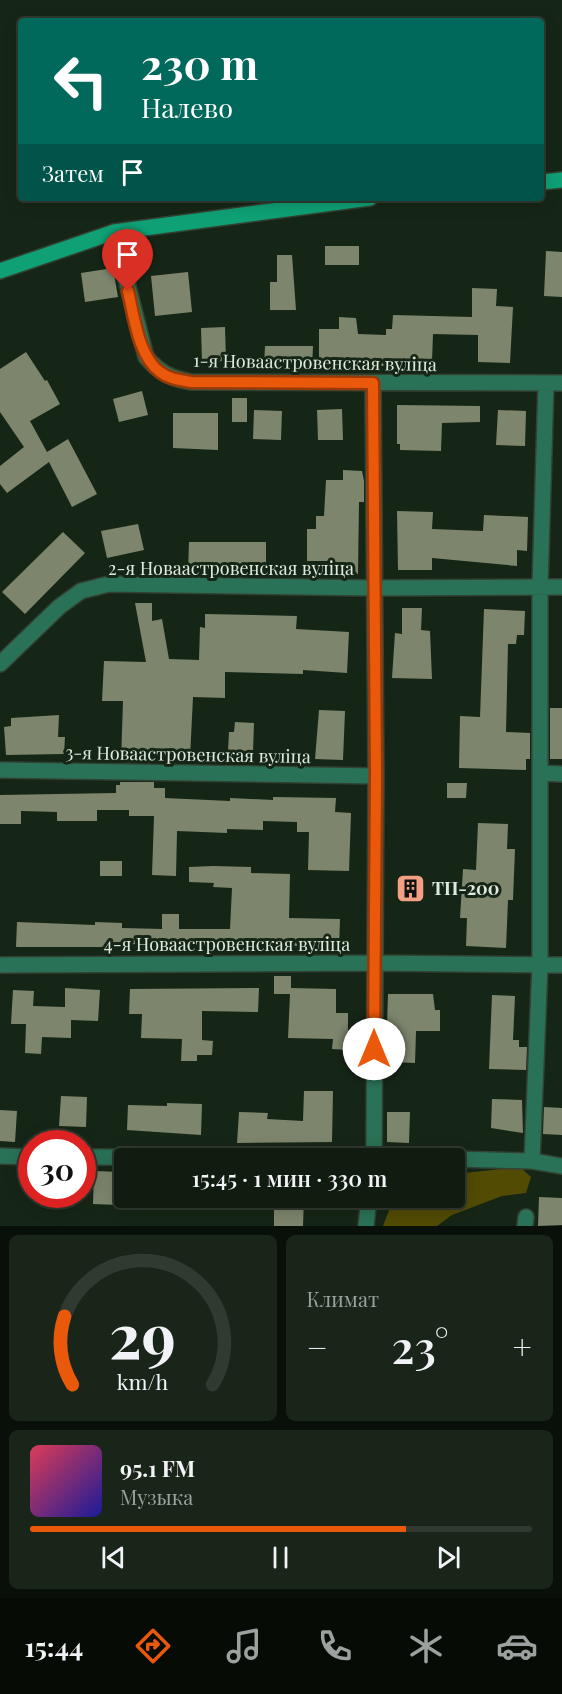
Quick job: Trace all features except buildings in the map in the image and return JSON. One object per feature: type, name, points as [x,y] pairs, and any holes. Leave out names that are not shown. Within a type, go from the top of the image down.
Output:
[{"type":"main road","points":[[544,182],[562,180]]},
{"type":"main road","points":[[0,271],[114,232],[347,201]]},
{"type":"street","name":"1-я Новаастровенская вуліца","points":[[114,232],[146,357],[159,372],[171,378],[191,382],[562,383]]},
{"type":"street","points":[[373,383],[376,776],[374,1148]]},
{"type":"street","points":[[532,1161],[540,964],[540,587],[546,383]]},
{"type":"street","name":"2-я Новаастровенская вуліца","points":[[0,664],[59,607],[81,591],[109,584],[375,588],[562,587]]},
{"type":"street","name":"3-я Новаастровенская вуліца","points":[[0,770],[376,776]]},
{"type":"street","points":[[541,773],[562,774]]},
{"type":"street","name":"4-я Новаастровенская вуліца","points":[[0,965],[374,963],[562,965]]},
{"type":"street","points":[[0,1156],[18,1157]]},
{"type":"street","points":[[96,1157],[114,1157]]},
{"type":"street","points":[[465,1159],[532,1161],[562,1166]]},
{"type":"street","points":[[366,1226],[368,1208]]},
{"type":"shaded area","points":[[520,1167],[531,1177],[526,1193],[502,1196],[452,1215],[437,1226],[383,1226],[390,1208],[465,1208],[465,1173]]},
{"type":"place","name":"ТП-200","points":[[411,888]]},
{"type":"route","points":[[128,291],[146,357],[159,372],[171,378],[191,382],[373,383],[376,776],[374,1049]]}]
